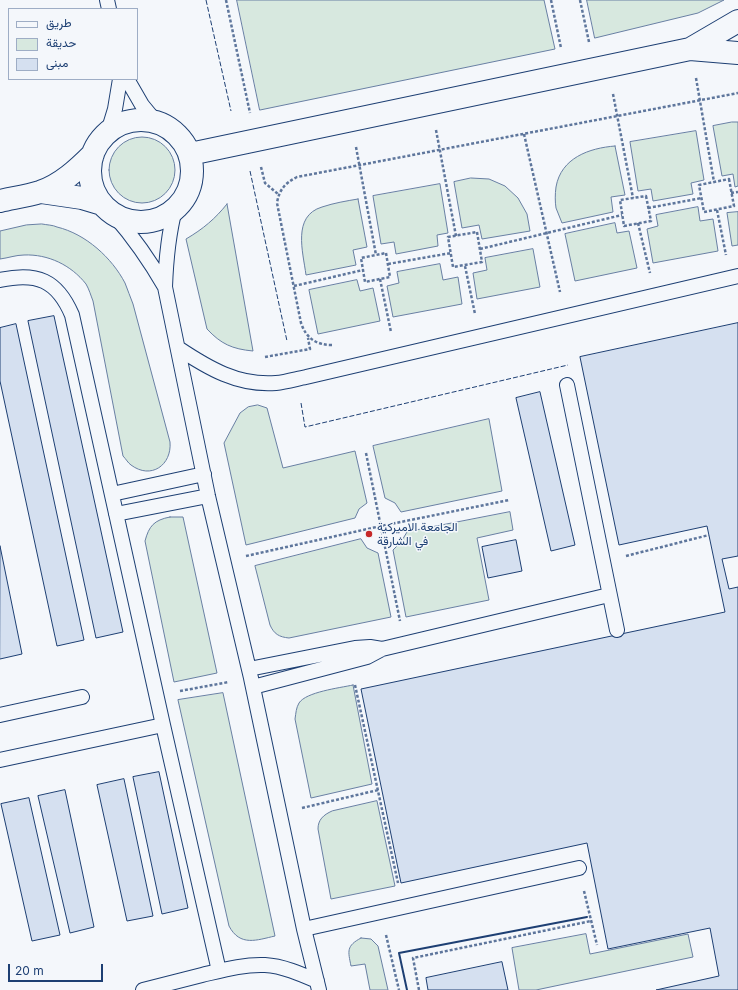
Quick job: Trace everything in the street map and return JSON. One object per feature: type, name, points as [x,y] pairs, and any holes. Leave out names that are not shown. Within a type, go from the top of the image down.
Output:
[{"type":"street","points":[[690,49],[738,21]]},
{"type":"street","points":[[190,154],[601,69],[690,49],[738,53]]},
{"type":"street","points":[[41,192],[82,198],[126,220],[139,222],[152,220],[163,216],[175,209],[184,197],[190,182],[192,167],[190,154],[181,140],[170,129],[156,122],[139,120],[122,123],[108,132],[99,142],[93,154],[90,167],[90,180],[94,193],[108,210]]},
{"type":"street","points":[[0,201],[41,192],[72,174],[93,154]]},
{"type":"lane","points":[[108,132],[115,109],[120,80]]},
{"type":"lane","points":[[128,80],[142,105],[156,122]]},
{"type":"lane","points":[[175,209],[169,235],[165,287],[208,496],[251,678],[304,929],[318,986]]},
{"type":"lane","points":[[108,210],[134,238],[150,261],[165,287]]},
{"type":"lane","points":[[0,280],[12,277],[28,276],[43,280],[56,289],[66,301],[72,315],[219,971]]},
{"type":"lane","points":[[178,348],[223,375],[249,382],[275,383],[734,276]]},
{"type":"lane","points":[[567,385],[617,630]]},
{"type":"lane","points":[[112,494],[204,474]]},
{"type":"lane","points":[[116,514],[208,496]]},
{"type":"lane","points":[[251,678],[355,648],[364,647],[382,649],[610,595]]},
{"type":"lane","points":[[0,715],[82,697]]},
{"type":"lane","points":[[0,760],[163,725]]},
{"type":"lane","points":[[304,929],[579,868]]},
{"type":"lane","points":[[143,990],[247,965],[266,965],[297,972],[318,986]]},
{"type":"path","points":[[226,0],[264,183],[278,194]]},
{"type":"path","points":[[551,0],[567,75]]},
{"type":"path","points":[[580,0],[617,116],[632,198]]},
{"type":"path","points":[[690,49],[701,100],[714,182]]},
{"type":"path","points":[[335,344],[323,345],[315,342],[308,337],[301,323],[277,203],[278,194],[288,181],[297,177],[738,93]]},
{"type":"path","points":[[431,104],[456,236]]},
{"type":"path","points":[[350,120],[376,255]]},
{"type":"path","points":[[524,134],[560,293],[553,294]]},
{"type":"path","points":[[729,179],[731,193],[734,206],[704,212],[699,184],[729,179]]},
{"type":"path","points":[[731,193],[738,192]]},
{"type":"path","points":[[646,196],[648,208],[651,221],[624,226],[620,200],[646,196]]},
{"type":"path","points":[[648,208],[702,198]]},
{"type":"path","points":[[717,210],[726,255],[734,276]]},
{"type":"path","points":[[480,249],[622,215]]},
{"type":"path","points":[[638,223],[655,295]]},
{"type":"path","points":[[477,232],[480,249],[482,262],[453,267],[448,237],[477,232]]},
{"type":"path","points":[[386,253],[388,264],[390,277],[365,282],[360,258],[386,253]]},
{"type":"path","points":[[388,264],[451,253]]},
{"type":"path","points":[[726,255],[732,254]]},
{"type":"path","points":[[465,266],[480,336]]},
{"type":"path","points":[[294,286],[363,270]]},
{"type":"path","points":[[649,273],[657,271]]},
{"type":"path","points":[[380,279],[396,356]]},
{"type":"path","points":[[474,312],[482,311]]},
{"type":"path","points":[[390,332],[398,330]]},
{"type":"path","points":[[366,453],[400,624]]},
{"type":"path","points":[[602,562],[710,535]]},
{"type":"path","points":[[156,695],[251,678]]},
{"type":"path","points":[[354,684],[399,886]]},
{"type":"path","points":[[279,813],[378,790]]},
{"type":"path","points":[[579,868],[597,945]]},
{"type":"path","points":[[419,990],[412,958],[591,920]]},
{"type":"path","points":[[386,933],[398,990]]},
{"type":"green space","points":[[237,0],[544,0],[555,49],[260,110]]},
{"type":"green space","points":[[587,0],[724,0],[698,13],[595,38]]},
{"type":"green space","points":[[738,122],[738,186],[735,187],[733,174],[722,176],[713,126]]},
{"type":"green space","points":[[696,131],[704,180],[691,183],[693,194],[653,201],[651,189],[638,191],[630,142]]},
{"type":"green space","points":[[142,137],[155,140],[165,147],[172,157],[175,170],[172,183],[165,193],[155,200],[142,203],[129,200],[119,193],[112,183],[109,170],[112,157],[119,147],[129,140]]},
{"type":"green space","points":[[615,146],[625,195],[611,197],[613,212],[562,223],[556,208],[555,195],[559,177],[564,169],[570,162],[586,152]]},
{"type":"green space","points":[[471,178],[489,179],[505,186],[518,198],[527,214],[530,231],[482,239],[479,225],[462,228],[454,182]]},
{"type":"green space","points":[[440,184],[448,233],[437,235],[438,246],[396,254],[394,242],[381,244],[373,196]]},
{"type":"green space","points":[[358,199],[367,247],[353,250],[356,265],[306,275],[302,236],[306,218],[322,207]]},
{"type":"green space","points":[[227,204],[253,351],[227,345],[207,329],[186,239],[208,223]]},
{"type":"green space","points":[[698,207],[700,221],[713,219],[718,251],[653,263],[647,229],[658,226],[656,215]]},
{"type":"green space","points":[[738,212],[738,245],[732,246],[727,213]]},
{"type":"green space","points":[[615,223],[617,233],[629,231],[637,268],[575,281],[565,234]]},
{"type":"green space","points":[[42,224],[68,230],[88,241],[113,265],[125,283],[133,304],[170,442],[168,457],[159,468],[146,471],[138,469],[130,464],[123,456],[93,301],[86,284],[66,266],[42,256],[18,255],[0,259],[0,231],[26,225]]},
{"type":"green space","points":[[533,249],[540,287],[477,299],[473,273],[487,270],[485,258]]},
{"type":"green space","points":[[440,264],[443,280],[458,277],[462,304],[393,317],[387,286],[399,283],[397,272]]},
{"type":"green space","points":[[357,280],[360,291],[373,288],[380,321],[318,334],[309,290]]},
{"type":"green space","points":[[258,405],[267,408],[283,468],[355,451],[367,503],[359,509],[355,518],[246,545],[224,443],[240,413],[248,407]]},
{"type":"green space","points":[[489,419],[502,491],[401,512],[395,503],[385,498],[373,446]]},
{"type":"green space","points":[[510,512],[513,530],[477,538],[489,600],[406,617],[393,550],[401,542],[407,532]]},
{"type":"green space","points":[[170,517],[183,517],[217,673],[174,682],[145,541],[148,531],[153,524]]},
{"type":"green space","points":[[361,539],[367,548],[378,553],[391,617],[289,638],[282,637],[275,633],[270,625],[255,566]]},
{"type":"green space","points":[[353,685],[372,784],[311,798],[295,719],[297,707],[303,699],[315,693]]},
{"type":"green space","points":[[223,693],[275,936],[255,940],[238,937],[233,933],[229,926],[178,700]]},
{"type":"green space","points":[[377,801],[395,886],[331,899],[318,829],[320,820],[332,811]]},
{"type":"green space","points":[[586,934],[590,954],[688,934],[693,957],[536,990],[519,990],[512,948]]},
{"type":"green space","points":[[361,938],[371,939],[378,946],[388,990],[370,990],[365,964],[351,966],[349,956],[350,946]]},
{"type":"building","points":[[54,316],[123,632],[96,638],[28,321]]},
{"type":"building","points":[[738,323],[738,556],[722,559],[729,589],[738,587],[738,990],[656,990],[719,976],[710,928],[608,949],[587,843],[401,883],[361,689],[725,612],[707,526],[619,545],[580,357]]},
{"type":"building","points":[[16,324],[84,640],[57,646],[0,381],[0,328]]},
{"type":"building","points":[[540,392],[575,545],[551,551],[516,398]]},
{"type":"building","points":[[516,540],[522,571],[488,578],[482,547]]},
{"type":"building","points":[[0,546],[22,654],[0,659]]},
{"type":"building","points":[[159,772],[188,908],[162,914],[133,777]]},
{"type":"building","points":[[124,779],[153,916],[127,921],[97,785]]},
{"type":"building","points":[[65,790],[94,927],[70,933],[38,796]]},
{"type":"building","points":[[29,798],[60,935],[32,941],[1,804]]},
{"type":"building","points":[[502,962],[508,990],[428,990],[426,978]]},
{"type":"fence","points":[[206,0],[231,111]]},
{"type":"fence","points":[[250,171],[287,341]]},
{"type":"fence","points":[[301,403],[305,427],[568,365]]},
{"type":"wall","points":[[407,990],[399,953],[587,917]]},
{"type":"place","name":"الجامعة الاميركية في الشارقة","points":[[369,534]]}]
